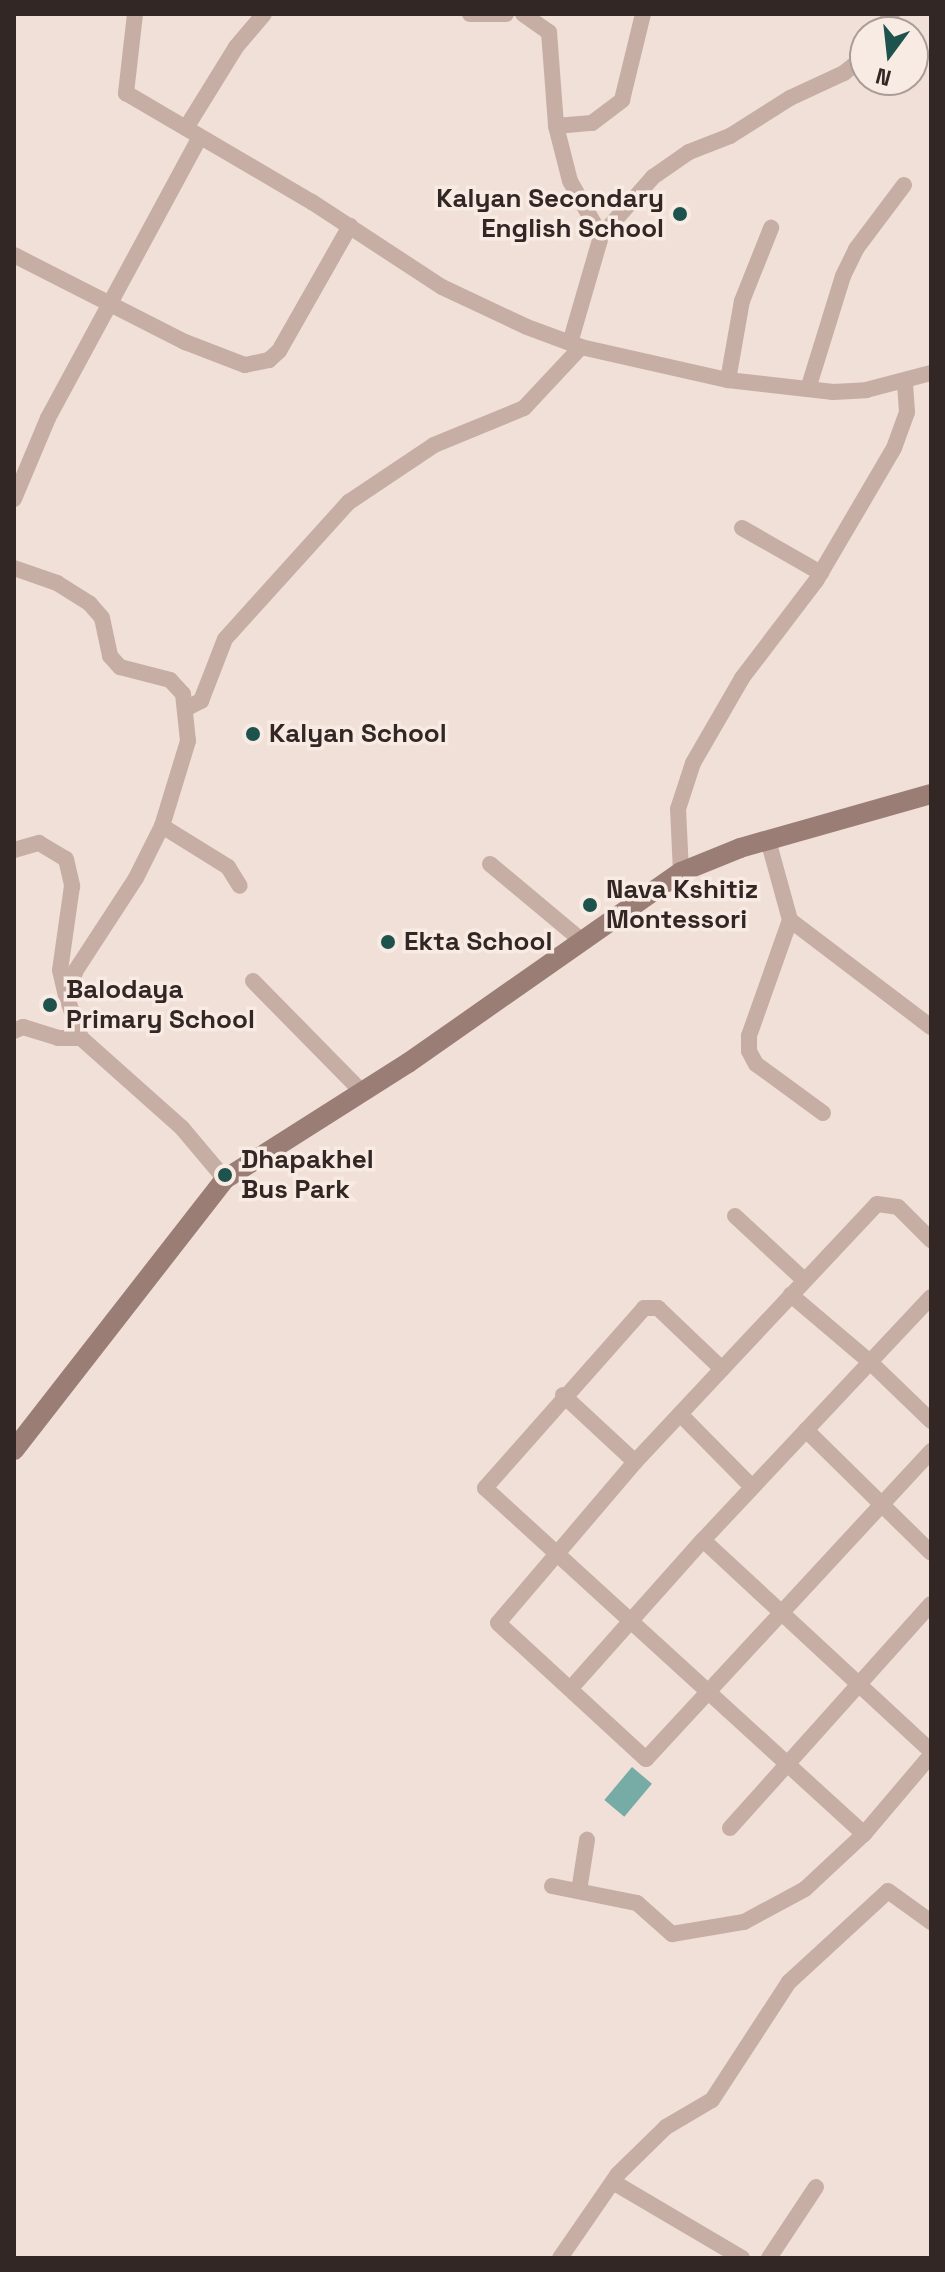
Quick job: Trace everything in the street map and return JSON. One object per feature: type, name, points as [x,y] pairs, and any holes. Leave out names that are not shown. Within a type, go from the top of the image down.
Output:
[{"type":"main road","points":[[16,1444],[225,1179],[362,1092],[681,872],[768,840],[931,794]]},
{"type":"street","points":[[14,499],[48,418],[113,306],[236,47],[264,14]]},
{"type":"street","points":[[470,14],[506,14]]},
{"type":"street","points":[[523,14],[549,32],[556,126],[570,181],[601,236]]},
{"type":"street","points":[[556,126],[592,123],[622,100],[643,14]]},
{"type":"street","points":[[134,15],[126,93],[350,226],[442,287],[576,345],[728,380],[808,389],[866,390],[931,373]]},
{"type":"street","points":[[187,708],[201,701],[225,639],[349,502],[434,445],[524,408],[576,345],[601,236],[653,177],[689,152],[730,136],[790,98],[849,69]]},
{"type":"street","points":[[808,389],[849,262],[904,185]]},
{"type":"street","points":[[14,255],[222,359],[258,364],[279,351],[295,330],[350,226]]},
{"type":"street","points":[[728,380],[742,301],[771,228]]},
{"type":"street","points":[[681,872],[678,809],[693,763],[742,678],[821,573],[903,431],[905,382]]},
{"type":"street","points":[[742,528],[821,573]]},
{"type":"street","points":[[14,568],[57,583],[90,604],[102,618],[110,656],[120,667],[170,680],[183,694],[187,708],[188,741],[162,826],[136,878],[76,970],[66,995]]},
{"type":"street","points":[[162,826],[228,867],[240,886]]},
{"type":"street","points":[[768,840],[790,920],[749,1036],[749,1051],[756,1064],[823,1113]]},
{"type":"street","points":[[14,850],[39,843],[66,859],[72,886],[60,970],[81,1038],[182,1128],[225,1179]]},
{"type":"street","points":[[490,864],[582,941]]},
{"type":"street","points":[[790,920],[931,1027]]},
{"type":"street","points":[[253,981],[362,1092]]},
{"type":"street","points":[[14,1031],[23,1027],[58,1038],[81,1038]]},
{"type":"street","points":[[931,1240],[898,1207],[885,1202],[804,1280],[635,1462],[498,1623],[646,1759],[931,1451]]},
{"type":"street","points":[[735,1216],[804,1280]]},
{"type":"street","points":[[791,1295],[870,1362],[931,1421]]},
{"type":"street","points":[[571,1688],[751,1486],[931,1297]]},
{"type":"street","points":[[722,1369],[658,1308],[649,1306],[563,1395],[485,1488],[787,1767],[864,1834]]},
{"type":"street","points":[[563,1395],[635,1462]]},
{"type":"street","points":[[680,1414],[751,1486]]},
{"type":"street","points":[[806,1430],[931,1553]]},
{"type":"street","points":[[552,1886],[637,1903],[672,1934],[697,1933],[779,1908],[864,1834],[931,1753],[703,1540]]},
{"type":"street","points":[[730,1828],[861,1687],[931,1604]]},
{"type":"street","points":[[579,1891],[587,1840]]},
{"type":"street","points":[[560,2258],[613,2182],[666,2127],[712,2100],[789,1982],[888,1891],[931,1922]]},
{"type":"street","points":[[613,2182],[742,2258]]},
{"type":"street","points":[[769,2258],[816,2187]]},
{"type":"water","points":[[632,1767],[652,1784],[624,1817],[604,1800]]},
{"type":"place","name":"Kalyan Secondary English School","points":[[680,214]]},
{"type":"place","name":"Kalyan School","points":[[253,734]]},
{"type":"place","name":"Nava Kshitiz Montessori","points":[[590,905]]},
{"type":"place","name":"Ekta School","points":[[388,942]]},
{"type":"place","name":"Balodaya Primary School","points":[[50,1005]]},
{"type":"place","name":"Dhapakhel Bus Park","points":[[225,1175]]}]
